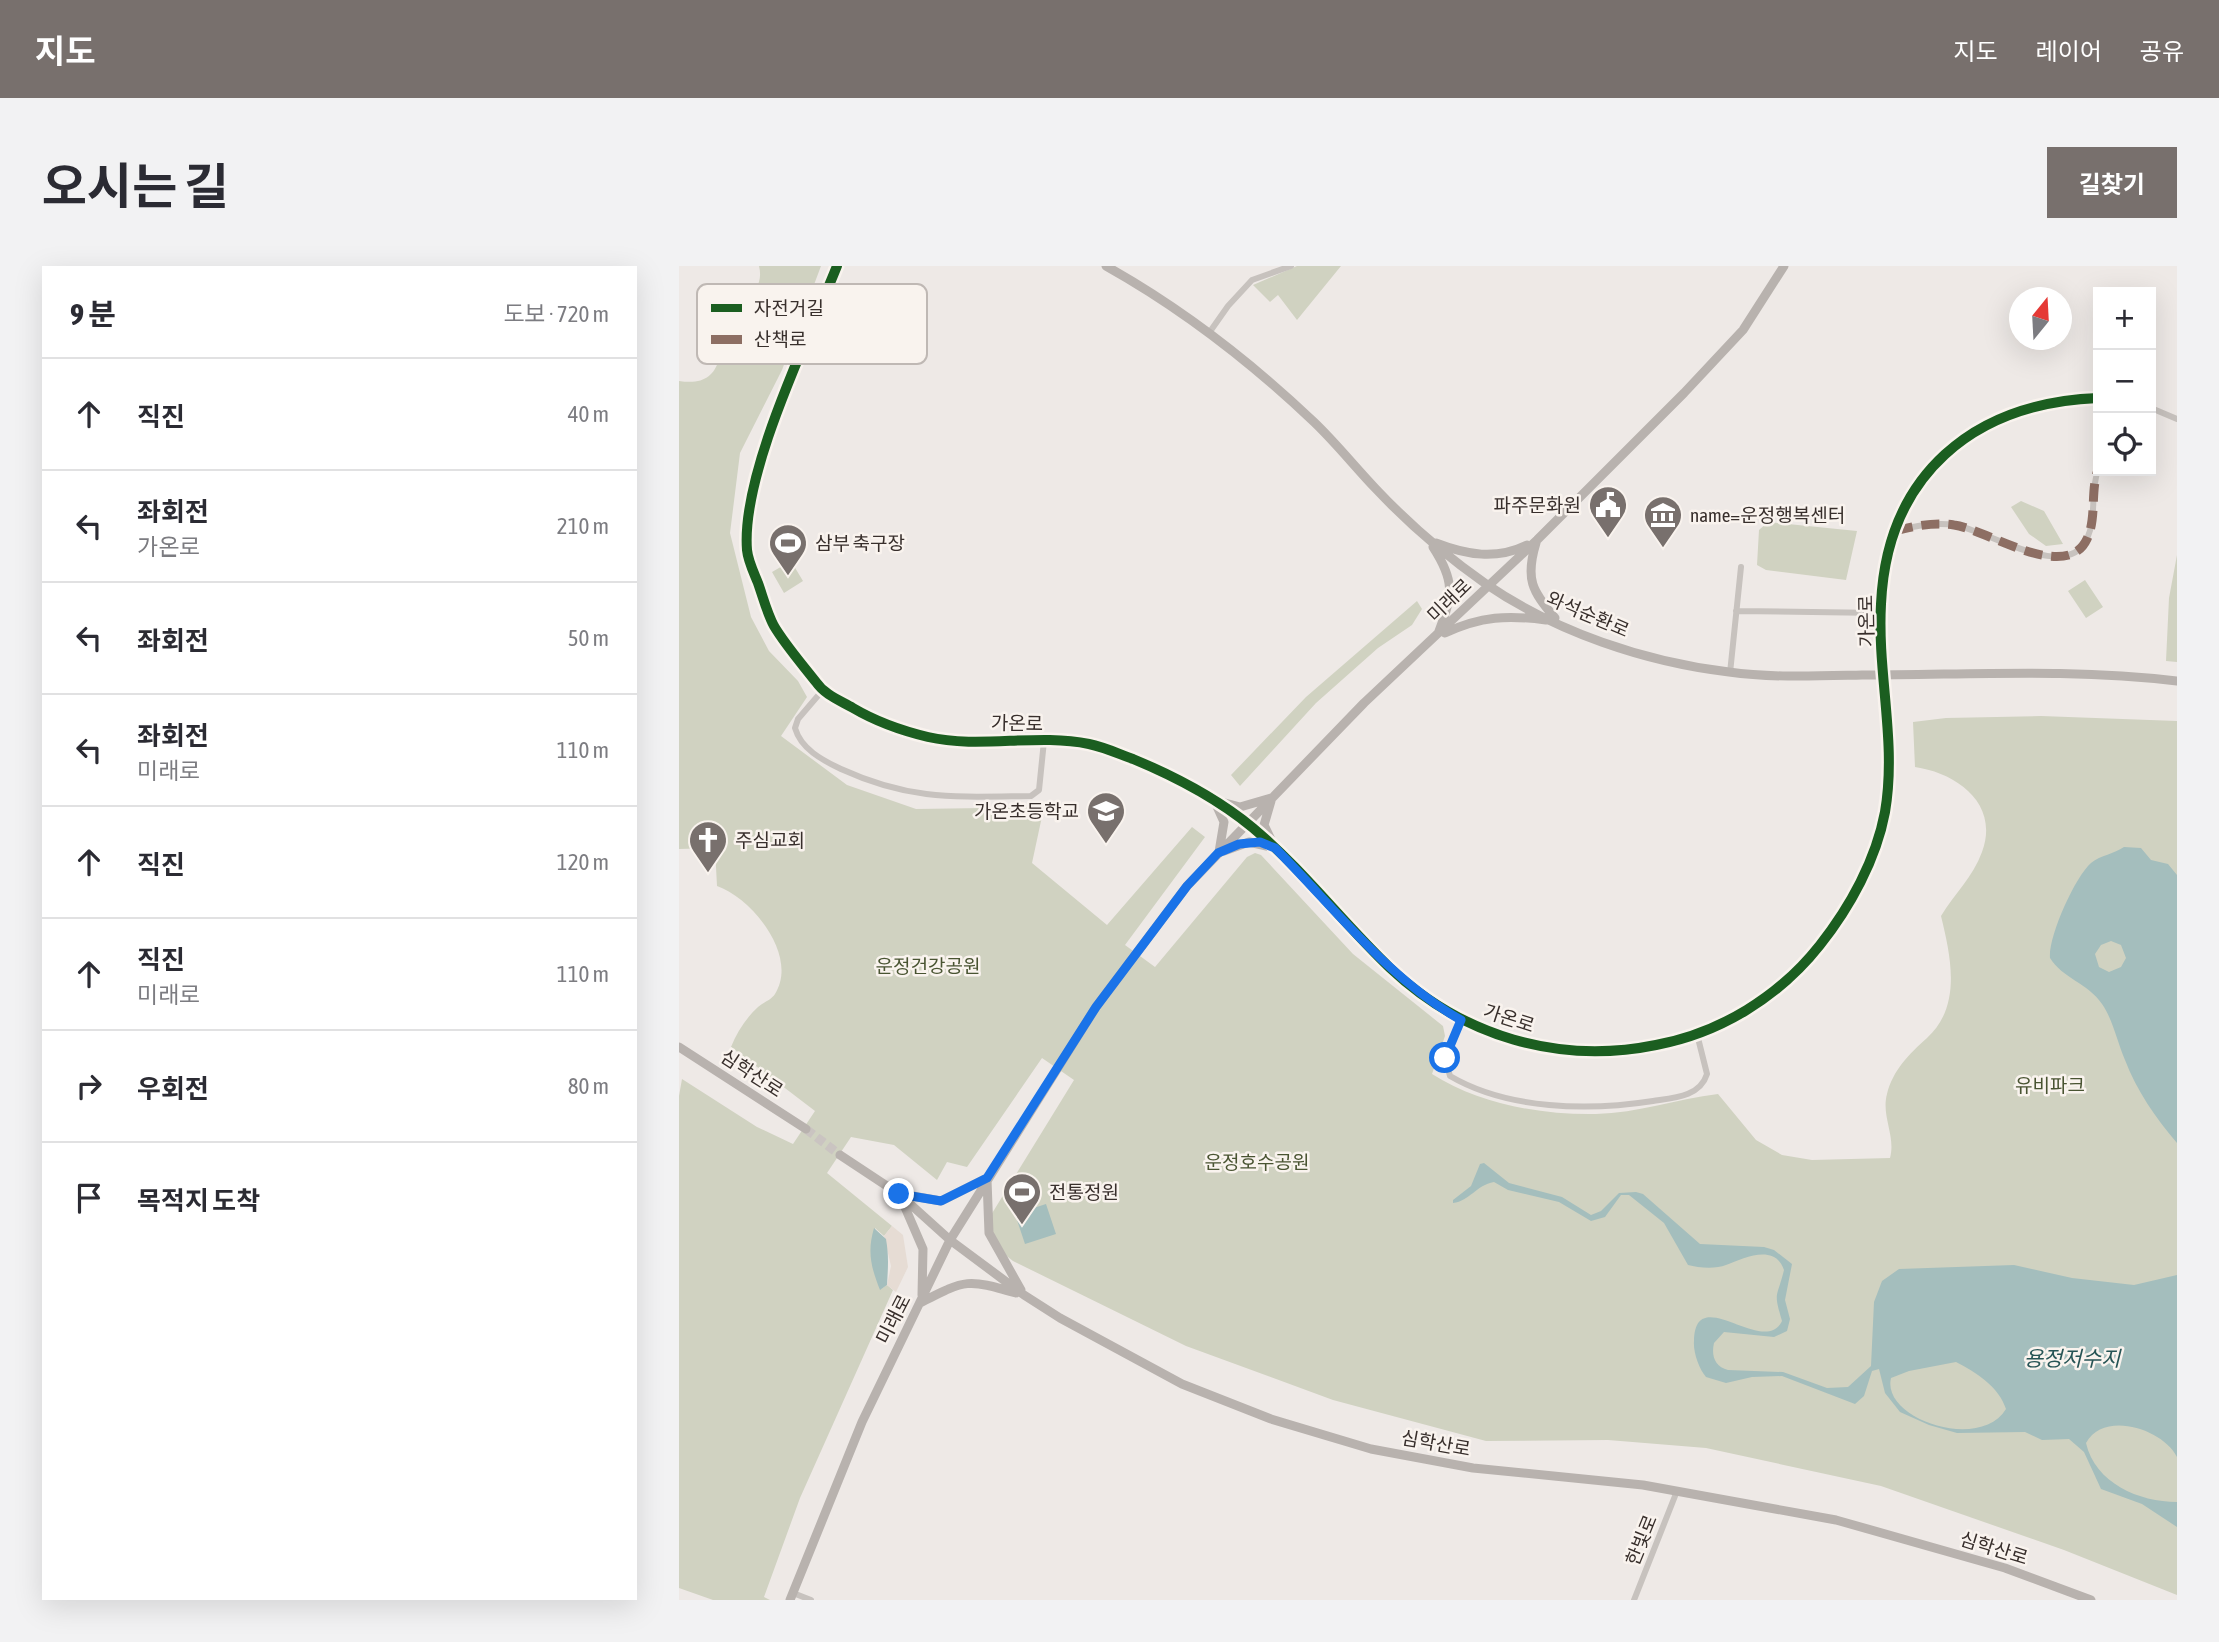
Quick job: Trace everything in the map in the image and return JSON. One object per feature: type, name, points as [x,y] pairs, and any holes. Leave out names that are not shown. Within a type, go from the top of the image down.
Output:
[{"type":"street","name":"가온로","points":[[830,284],[837,266]]},
{"type":"street","name":"와석순환로","points":[[1106,266],[1149,290],[1209,333],[1313,421],[1428,540],[1489,586],[1604,643],[1658,659],[1730,673],[2074,673],[2177,681]]},
{"type":"street","points":[[1209,333],[1228,306],[1252,280],[1285,271],[1291,266]]},
{"type":"street","name":"미래로","points":[[791,1597],[862,1422],[950,1240],[1096,1007],[1187,886],[1364,704],[1537,540],[1743,330],[1784,266]]},
{"type":"street","name":"가온로","points":[[798,364],[752,491],[747,553],[773,625],[823,691],[867,716],[931,738],[1088,744],[1135,760],[1213,800],[1247,823],[1275,848],[1391,968],[1436,1005],[1461,1020],[1511,1041],[1591,1052],[1638,1049],[1697,1034],[1749,1009],[1781,986],[1821,945],[1858,885],[1873,854],[1886,802],[1890,746],[1881,613],[1885,566],[1895,531],[1912,495],[1941,456],[1956,442],[2008,414],[2048,404],[2093,399]]},
{"type":"street","points":[[2156,410],[2177,419]]},
{"type":"street","points":[[1895,531],[1940,524],[1972,530],[2028,553],[2050,557],[2069,554],[2081,547],[2088,537],[2096,476]]},
{"type":"street","points":[[1940,524],[1945,532]]},
{"type":"street","points":[[1428,540],[1457,551],[1490,556],[1518,549],[1537,540]]},
{"type":"street","points":[[1428,540],[1447,569],[1452,587],[1437,637]]},
{"type":"street","points":[[1537,540],[1531,560],[1530,582],[1539,599],[1559,622]]},
{"type":"street","points":[[1730,673],[1741,567]]},
{"type":"street","points":[[1736,611],[1881,613]]},
{"type":"street","points":[[1437,637],[1472,620],[1494,616],[1559,622]]},
{"type":"street","points":[[823,691],[798,719],[795,728],[802,745],[828,763],[861,778],[916,795],[956,798],[1031,796],[1039,790],[1042,780],[1044,741]]},
{"type":"street","points":[[1213,800],[1240,807],[1272,797]]},
{"type":"street","points":[[1272,797],[1264,825],[1275,848]]},
{"type":"street","points":[[1213,800],[1224,822],[1218,853]]},
{"type":"street","points":[[1218,853],[1249,842],[1275,848]]},
{"type":"street","points":[[1461,1020],[1445,1058],[1450,1076],[1490,1092],[1560,1105],[1627,1105],[1678,1097],[1697,1090],[1707,1074],[1697,1034]]},
{"type":"street","name":"심학산로","points":[[679,1047],[806,1129]]},
{"type":"street","name":"심학산로","points":[[841,1155],[899,1194],[950,1240],[1024,1295],[1101,1342],[1182,1384],[1321,1435],[1371,1449],[1473,1468],[1678,1491],[1836,1520],[2005,1568],[2091,1600]]},
{"type":"street","points":[[899,1194],[941,1201],[987,1178],[989,1233],[1024,1295]]},
{"type":"street","points":[[899,1194],[923,1249],[922,1302],[962,1282],[971,1281],[1024,1295]]},
{"type":"street","name":"한빛로","points":[[1634,1600],[1678,1491]]},
{"type":"street","points":[[791,1597],[811,1600]]},
{"type":"green space","points":[[759,266],[821,266],[814,284],[758,284]]},
{"type":"green space","points":[[1297,266],[1341,266],[1297,320],[1278,295],[1270,302],[1253,285]]},
{"type":"green space","points":[[784,364],[740,453],[730,533],[751,617],[769,651],[798,681],[807,697],[781,736],[847,785],[916,809],[1044,807],[1032,863],[1107,925],[1192,827],[1205,837],[1125,945],[1155,967],[1247,857],[1255,853],[1261,855],[1353,954],[1443,1026],[1445,1036],[1432,1074],[1470,1093],[1511,1106],[1596,1114],[1718,1094],[1756,1140],[1782,1155],[1812,1160],[1890,1158],[1887,1094],[1898,1070],[1938,1025],[1945,1011],[1951,980],[1941,916],[1974,869],[1986,835],[1985,819],[1980,805],[1971,793],[1945,776],[1915,767],[1913,722],[1946,718],[2041,716],[2177,721],[2177,1595],[2064,1550],[1881,1486],[1706,1448],[1608,1440],[1486,1441],[1333,1400],[1186,1346],[1013,1261],[994,1246],[991,1215],[1074,1080],[1042,1058],[967,1167],[947,1162],[937,1180],[894,1145],[851,1137],[827,1173],[892,1226],[884,1236],[875,1228],[881,1289],[887,1285],[893,1290],[800,1498],[764,1597],[770,1600],[713,1600],[679,1588],[679,1096],[682,1079],[757,1127],[793,1144],[815,1111],[731,1047],[750,1016],[775,994],[781,979],[781,963],[768,930],[757,915],[731,893],[717,886],[715,848],[679,849],[679,381],[694,382],[705,379],[717,365]]},
{"type":"green space","points":[[2021,501],[2044,511],[2063,544],[2046,546],[2029,534],[2011,507]]},
{"type":"green space","points":[[1768,522],[1857,531],[1846,580],[1766,570],[1757,565],[1759,530]]},
{"type":"green space","points":[[2177,555],[2177,662],[2166,661],[2169,598]]},
{"type":"green space","name":"삼부 축구장","points":[[791,561],[803,581],[784,593],[772,572]]},
{"type":"green space","points":[[2085,580],[2103,607],[2086,618],[2068,591]]},
{"type":"green space","points":[[1417,601],[1422,609],[1412,625],[1378,648],[1316,703],[1240,786],[1231,775],[1306,697]]},
{"type":"shaded area","points":[[892,1226],[903,1235],[908,1267],[896,1292],[887,1285],[891,1266],[884,1236]]},
{"type":"water","points":[[2141,848],[2151,860],[2168,864],[2177,875],[2177,1143],[2135,1082],[2102,1004],[2090,991],[2061,971],[2050,958],[2058,922],[2070,894],[2085,870],[2099,858],[2120,849]],"holes":[[[2111,941],[2121,945],[2126,958],[2121,967],[2109,972],[2099,967],[2095,954],[2101,945]]]},
{"type":"water","name":"용정저수지","points":[[1484,1163],[1509,1183],[1562,1197],[1591,1215],[1601,1211],[1619,1193],[1636,1192],[1643,1194],[1700,1244],[1764,1247],[1774,1250],[1792,1264],[1785,1300],[1790,1319],[1787,1331],[1774,1337],[1724,1332],[1714,1343],[1715,1360],[1728,1370],[1783,1372],[1827,1388],[1848,1387],[1871,1366],[1874,1302],[1882,1281],[1899,1269],[2014,1265],[2072,1278],[2134,1285],[2177,1275],[2177,1457],[2159,1438],[2133,1427],[2106,1427],[2095,1433],[2086,1443],[2099,1469],[2121,1488],[2148,1498],[2177,1502],[2177,1527],[2142,1504],[2101,1489],[2084,1452],[2069,1439],[2042,1440],[2025,1432],[1957,1433],[1929,1425],[1900,1412],[1885,1393],[1879,1369],[1872,1371],[1864,1396],[1855,1404],[1782,1376],[1752,1377],[1726,1383],[1706,1377],[1694,1350],[1697,1324],[1706,1318],[1718,1318],[1747,1328],[1773,1330],[1782,1321],[1777,1299],[1784,1270],[1780,1262],[1774,1257],[1758,1255],[1717,1267],[1688,1265],[1664,1223],[1629,1195],[1621,1195],[1605,1217],[1591,1221],[1559,1202],[1508,1190],[1494,1182],[1453,1203],[1453,1200],[1471,1186],[1480,1164]],"holes":[[[1956,1362],[1979,1375],[2003,1401],[2006,1409],[1993,1422],[1976,1428],[1956,1429],[1935,1425],[1916,1417],[1901,1406],[1892,1393],[1891,1378],[1909,1371]]]},
{"type":"water","points":[[1046,1204],[1056,1234],[1025,1244],[1015,1214]]},
{"type":"water","points":[[874,1228],[886,1239],[888,1251],[887,1285],[880,1290],[871,1259]]},
{"type":"tunnel","points":[[806,1129],[840,1155]]},
{"type":"marked path","points":[[1895,531],[1924,525],[1954,525],[2025,550],[2062,556],[2077,551],[2087,539],[2092,522],[2096,476]]},
{"type":"cycle path","points":[[829,284],[837,266]]},
{"type":"cycle path","points":[[796,364],[754,484],[748,519],[747,550],[774,626],[820,687],[870,717],[928,737],[968,742],[1049,740],[1089,744],[1164,773],[1210,798],[1253,828],[1289,861],[1390,968],[1418,992],[1448,1012],[1513,1040],[1583,1051],[1656,1045],[1703,1032],[1747,1010],[1767,996],[1804,964],[1820,945],[1842,915],[1860,882],[1875,848],[1885,812],[1889,760],[1881,604],[1887,558],[1900,518],[1919,483],[1945,454],[1976,431],[2012,414],[2053,403],[2093,399]]},
{"type":"place","name":"파주문화원","points":[[1608,539]]},
{"type":"place","name":"name=운정행복센터","points":[[1663,549]]},
{"type":"place","name":"삼부 축구장","points":[[788,577]]},
{"type":"place","name":"가온초등학교","points":[[1106,845]]},
{"type":"place","name":"주심교회","points":[[708,874]]},
{"type":"place","name":"전통정원","points":[[1022,1226]]},
{"type":"route","points":[[899,1194],[949,1200],[987,1178],[1096,1007],[1187,886],[1218,853],[1239,844],[1260,842],[1275,848],[1391,968],[1436,1005],[1461,1020],[1445,1058]]},
{"type":"park label","name":"운정건강공원","points":[[928,966]]},
{"type":"park label","name":"유비파크","points":[[2050,1085]]},
{"type":"park label","name":"운정호수공원","points":[[1257,1162]]}]
